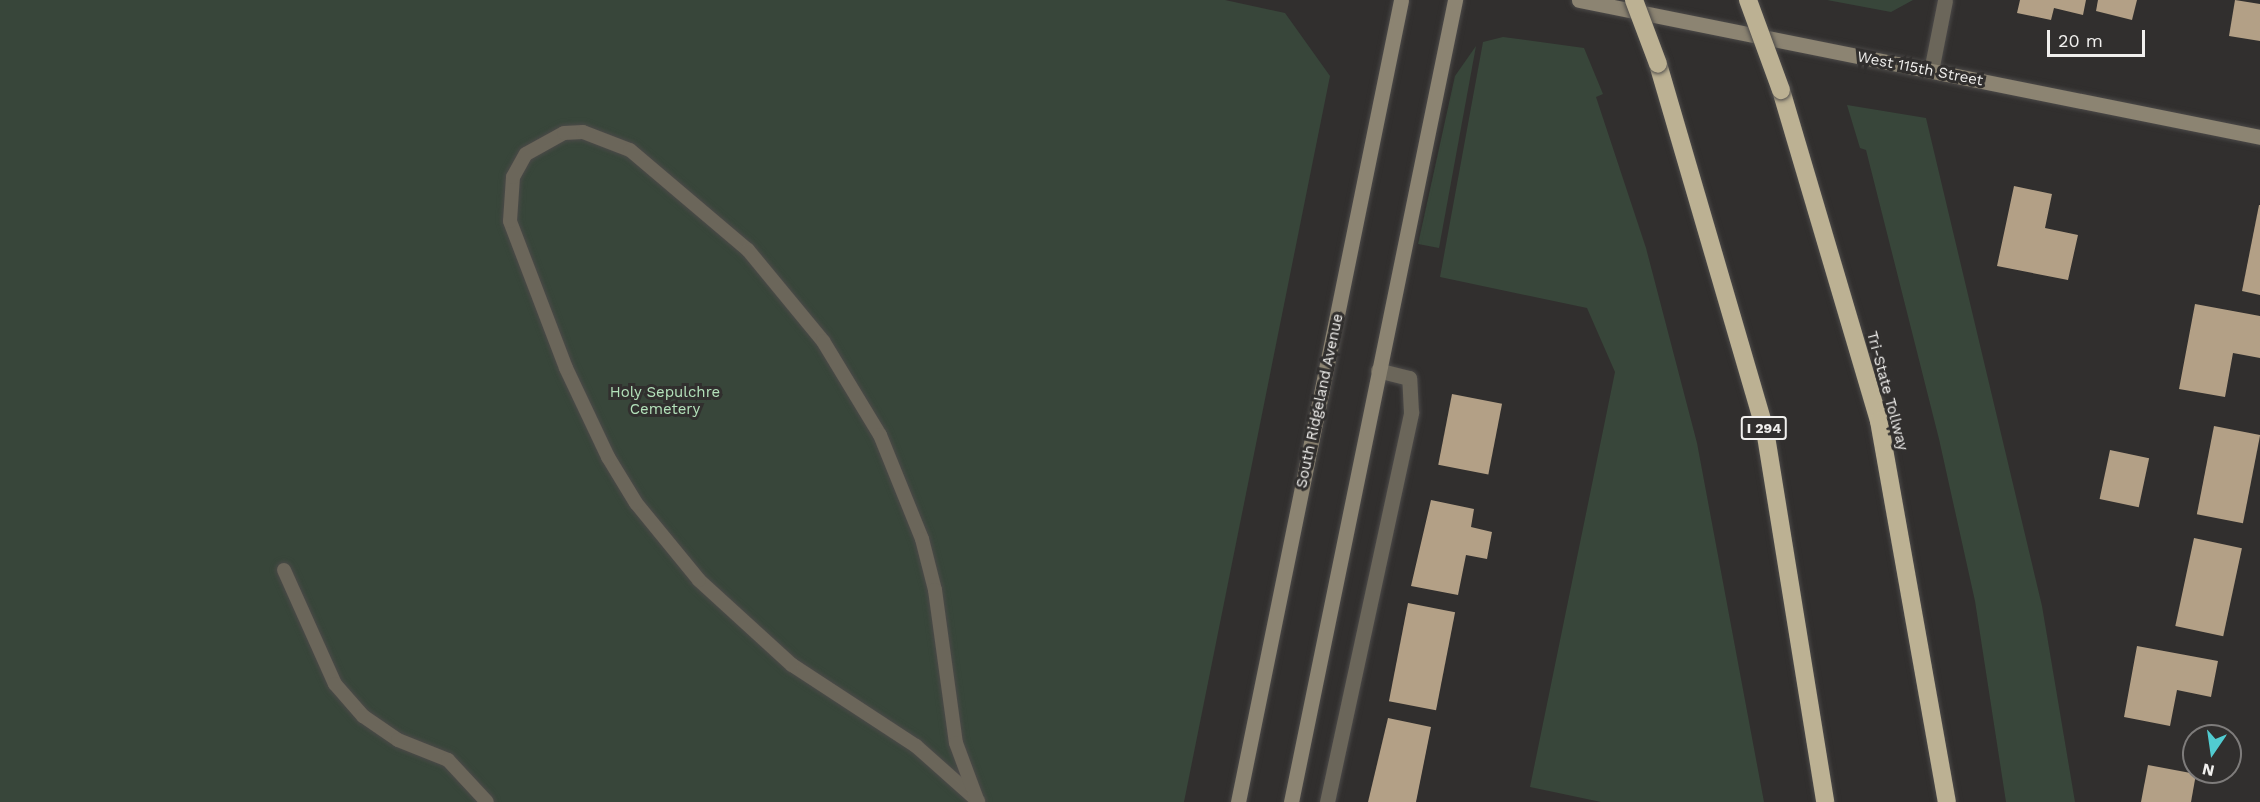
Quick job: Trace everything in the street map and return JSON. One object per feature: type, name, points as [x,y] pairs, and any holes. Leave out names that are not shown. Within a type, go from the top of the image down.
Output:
[{"type":"highway","name":"I 294","points":[[1634,0],[1658,64],[1765,430],[1825,802]]},
{"type":"highway","name":"Tri-State Tollway","points":[[1748,0],[1781,90],[1879,421],[1947,802]]},
{"type":"main road","name":"South Ridgeland Avenue","points":[[1238,802],[1401,0]]},
{"type":"main road","points":[[1291,802],[1455,0]]},
{"type":"main road","name":"West 115th Street","points":[[1579,0],[2260,137]]},
{"type":"street","points":[[1931,71],[1945,0]]},
{"type":"street","points":[[1327,802],[1412,412],[1409,378],[1378,370]]},
{"type":"lane","points":[[583,132],[630,150],[747,250],[823,341],[880,435],[922,539],[935,590],[956,743],[978,802],[925,752],[792,665],[699,580],[636,503],[608,457],[566,368],[510,221],[513,177],[526,154],[564,133],[583,132]]},
{"type":"lane","points":[[284,570],[335,684],[363,716],[398,740],[448,760],[488,802]]},
{"type":"green space","name":"Holy Sepulchre Cemetery","points":[[0,0],[1225,0],[1285,13],[1330,76],[1184,802],[0,802]]},
{"type":"green space","points":[[1827,0],[1913,0],[1891,12]]},
{"type":"green space","points":[[1503,37],[1584,48],[1603,94],[1596,97],[1646,248],[1697,443],[1764,802],[1601,802],[1530,787],[1615,372],[1587,308],[1440,277],[1483,42]]},
{"type":"green space","points":[[1476,46],[1439,248],[1418,244],[1455,76]]},
{"type":"green space","points":[[1847,105],[1926,118],[2042,606],[2075,802],[2006,802],[1975,601],[1939,439],[1866,150],[1860,148]]},
{"type":"building","points":[[2020,0],[2086,0],[2083,15],[2054,8],[2051,20],[2017,13]]},
{"type":"building","points":[[2098,0],[2137,0],[2132,20],[2096,11]]},
{"type":"building","points":[[2235,0],[2260,4],[2260,41],[2229,36]]},
{"type":"building","points":[[2014,186],[2052,194],[2045,228],[2078,235],[2068,280],[1997,266]]},
{"type":"building","points":[[2260,205],[2260,295],[2242,291]]},
{"type":"building","points":[[2195,304],[2260,316],[2260,358],[2233,353],[2225,397],[2179,389]]},
{"type":"building","points":[[1452,394],[1502,404],[1488,474],[1438,465]]},
{"type":"building","points":[[2214,426],[2260,435],[2243,523],[2197,514]]},
{"type":"building","points":[[2110,450],[2149,458],[2139,507],[2100,499]]},
{"type":"building","points":[[1431,500],[1474,509],[1471,527],[1492,532],[1487,559],[1466,555],[1458,595],[1411,586]]},
{"type":"building","points":[[2194,538],[2242,548],[2223,636],[2175,626]]},
{"type":"building","points":[[1408,603],[1455,612],[1436,710],[1389,701]]},
{"type":"building","points":[[2137,646],[2218,661],[2211,697],[2177,690],[2170,726],[2124,717]]},
{"type":"building","points":[[1388,718],[1431,727],[1416,802],[1368,802]]},
{"type":"building","points":[[2148,765],[2182,771],[2182,784],[2194,784],[2191,802],[2141,802]]}]
